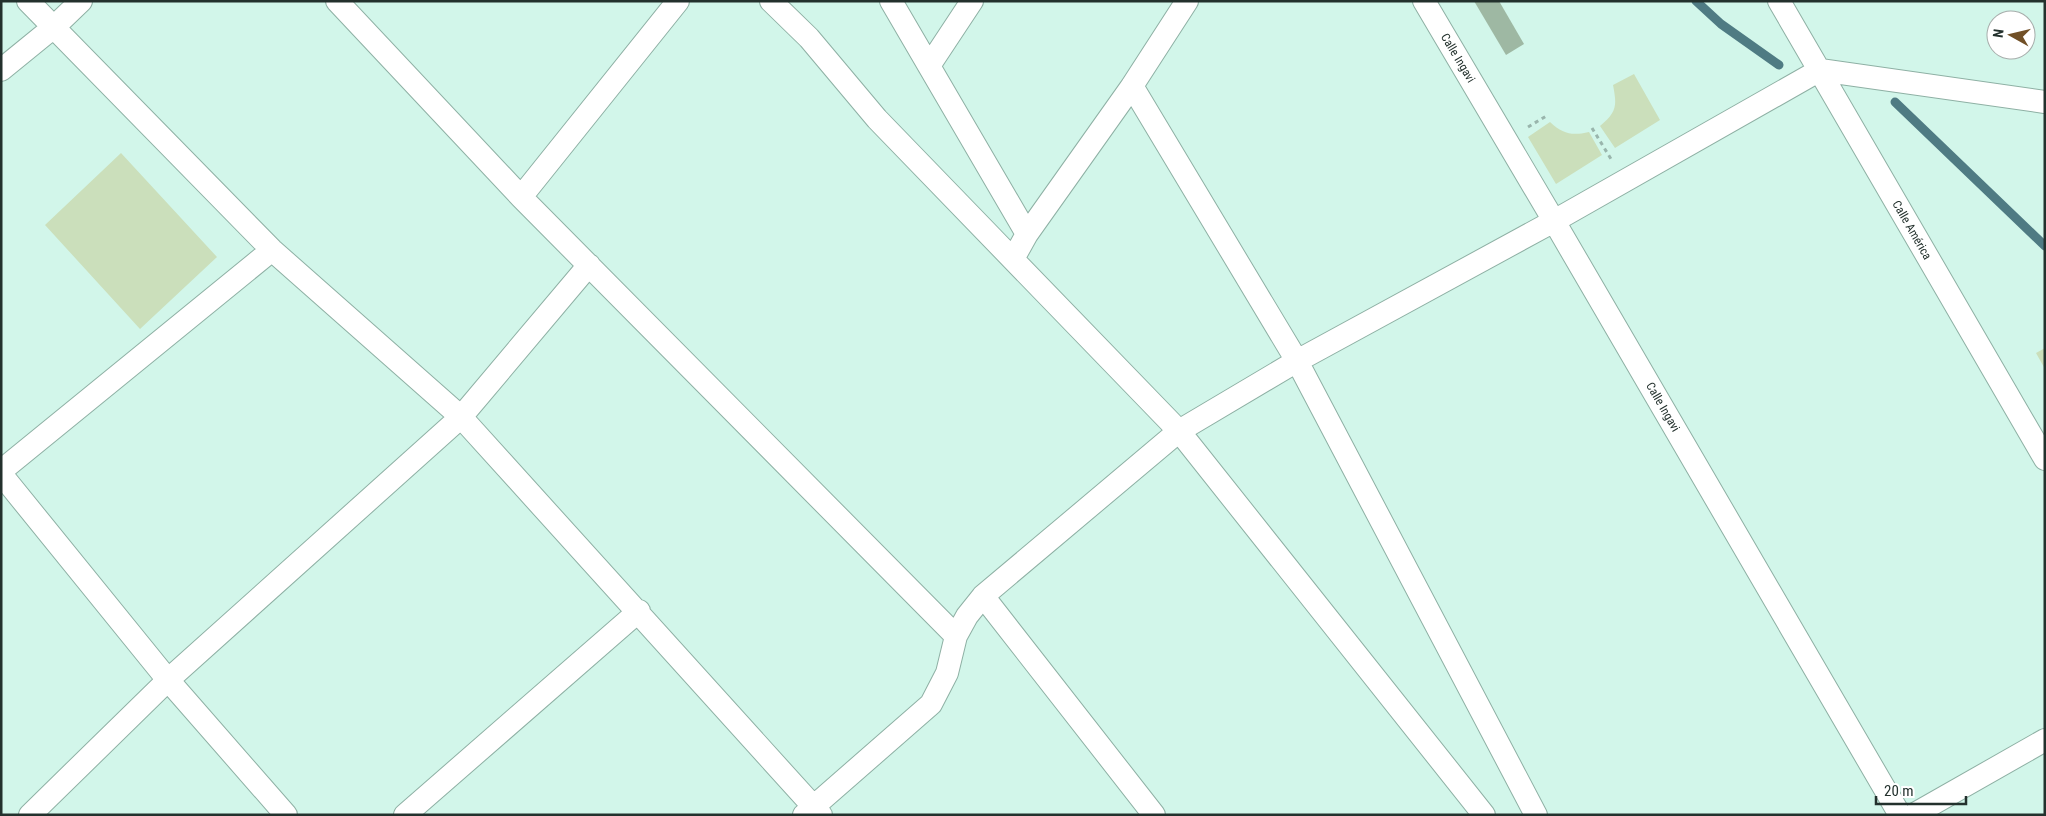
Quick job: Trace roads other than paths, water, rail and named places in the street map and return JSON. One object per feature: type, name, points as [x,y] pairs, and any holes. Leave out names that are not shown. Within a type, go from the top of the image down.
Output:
[{"type":"street","points":[[28,1],[272,250],[461,417],[639,612],[814,812],[931,704],[947,673],[956,636],[967,616],[983,596],[1179,430],[1297,361],[1554,222],[1820,70],[2045,102]]},
{"type":"street","points":[[1,70],[81,1]]},
{"type":"street","points":[[337,1],[521,196],[956,636]]},
{"type":"street","points":[[521,196],[678,1]]},
{"type":"street","points":[[771,1],[809,38],[877,118],[1179,430],[1484,815]]},
{"type":"street","points":[[891,1],[1027,234]]},
{"type":"street","points":[[929,66],[972,1]]},
{"type":"street","points":[[1013,259],[1027,234],[1132,86],[1187,1]]},
{"type":"street","name":"Calle Ingavi","points":[[1424,1],[1900,815]]},
{"type":"street","name":"Calle América","points":[[1780,1],[2045,459]]},
{"type":"street","points":[[1132,86],[1297,361],[1536,815]]},
{"type":"street","points":[[1,471],[272,250]]},
{"type":"street","points":[[30,815],[168,680],[461,417],[589,265]]},
{"type":"street","points":[[1,474],[168,680],[286,815]]},
{"type":"street","points":[[983,596],[1154,815]]},
{"type":"street","points":[[404,815],[639,612]]},
{"type":"street","points":[[1913,815],[2045,740]]},
{"type":"waterway","points":[[1696,1],[1721,24],[1779,65]]},
{"type":"waterway","points":[[1895,102],[2045,246]]}]
